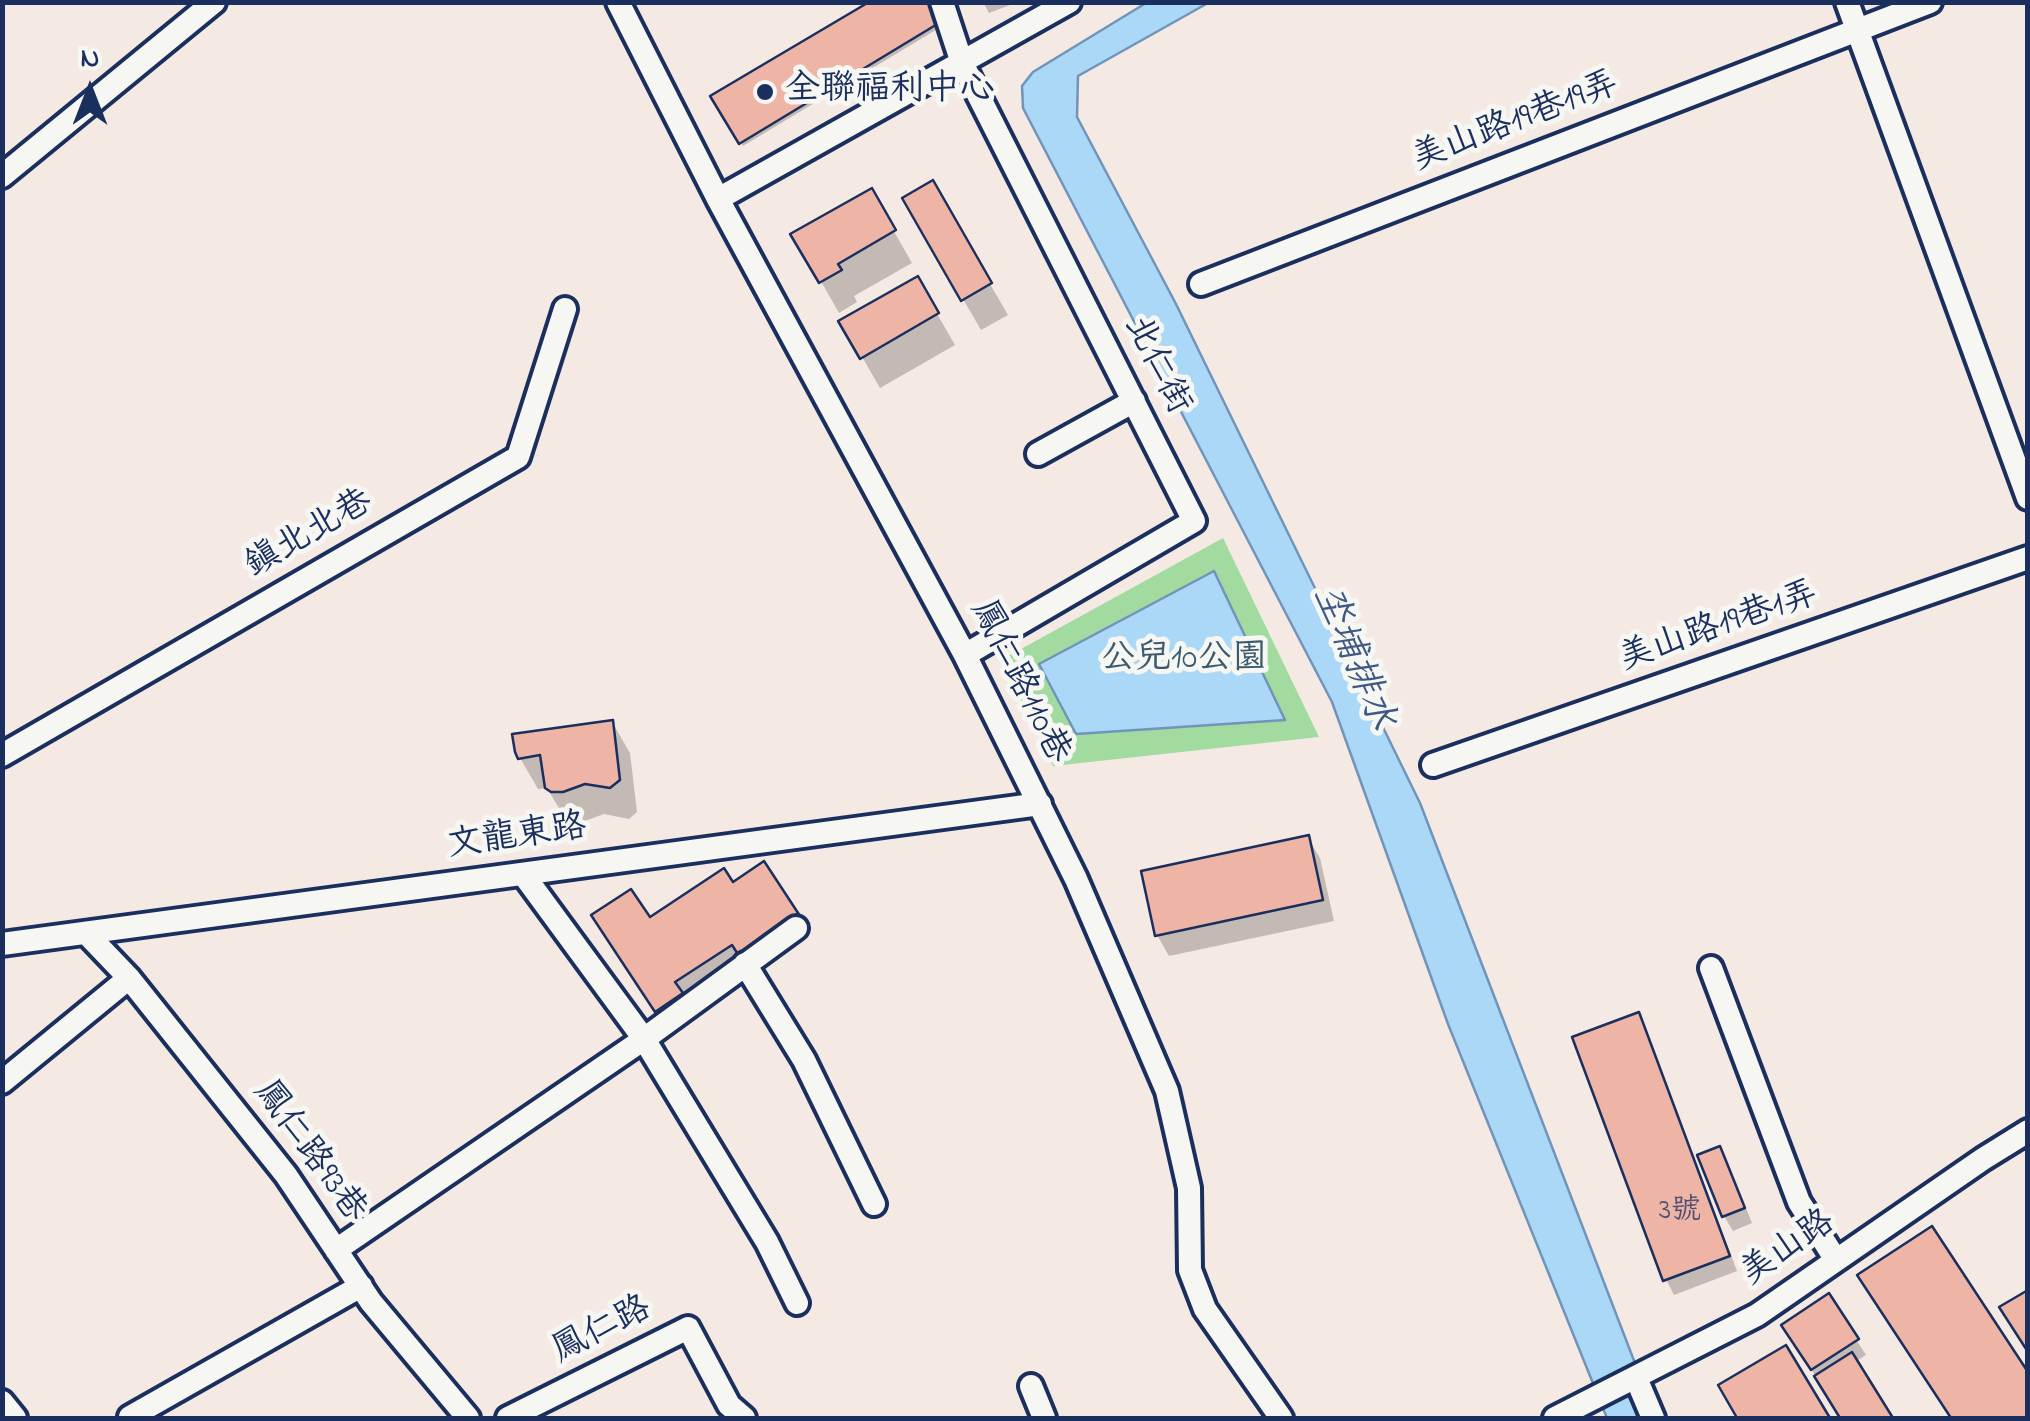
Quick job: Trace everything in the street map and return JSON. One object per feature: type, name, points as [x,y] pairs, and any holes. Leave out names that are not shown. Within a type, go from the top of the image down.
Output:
[{"type":"street","points":[[2,176],[214,2]]},
{"type":"street","name":"鳳仁路110巷","points":[[618,2],[718,199],[965,655],[1084,897],[1167,1091],[1189,1188],[1190,1270],[1204,1309],[1281,1418]]},
{"type":"street","name":"北仁街","points":[[942,2],[962,62],[1194,521],[965,655]]},
{"type":"street","points":[[718,199],[1069,2]]},
{"type":"street","points":[[1846,2],[2028,498]]},
{"type":"street","name":"美山路19巷19弄","points":[[1200,284],[1930,2]]},
{"type":"street","name":"鎮北北巷","points":[[2,755],[518,457],[566,308]]},
{"type":"street","points":[[1038,454],[1134,401]]},
{"type":"street","name":"美山路19巷1弄","points":[[1433,765],[2028,558]]},
{"type":"street","name":"文龍東路","points":[[2,944],[1040,804]]},
{"type":"street","points":[[523,874],[644,1039],[766,1242],[797,1303]]},
{"type":"street","points":[[336,1250],[644,1039],[796,928]]},
{"type":"street","name":"鳳仁路93巷","points":[[86,933],[129,978],[286,1175],[361,1286],[468,1418]]},
{"type":"street","points":[[744,964],[804,1060],[874,1204]]},
{"type":"street","points":[[1712,968],[1798,1202],[1836,1260]]},
{"type":"street","points":[[2,1082],[129,978]]},
{"type":"street","name":"美山路","points":[[1555,1418],[1757,1316],[1983,1158],[2028,1131]]},
{"type":"street","points":[[130,1417],[361,1286]]},
{"type":"street","name":"鳳仁路","points":[[508,1418],[688,1328],[729,1405],[744,1418]]},
{"type":"street","points":[[1632,1380],[1654,1418]]},
{"type":"street","points":[[1032,1386],[1044,1418]]},
{"type":"street","points":[[2,1402],[16,1418]]},
{"type":"green space","name":"公兒10公園","points":[[1223,538],[1319,737],[1053,766],[1001,660]]},
{"type":"water","points":[[1146,3],[1208,3],[1078,76],[1077,117],[1176,304],[1420,803],[1656,1418],[1607,1418],[1448,1024],[1332,702],[1023,108],[1022,86],[1033,72]]},
{"type":"water","points":[[1214,571],[1285,720],[1076,734],[1039,664]]},
{"type":"building","points":[[869,2],[932,2],[939,23],[739,144],[710,96]]},
{"type":"building","points":[[933,180],[992,283],[961,301],[902,198]]},
{"type":"building","points":[[872,188],[896,230],[838,264],[842,270],[819,283],[790,234]]},
{"type":"building","points":[[918,276],[939,313],[860,359],[838,321]]},
{"type":"building","points":[[613,720],[620,780],[610,788],[585,784],[551,792],[545,788],[540,755],[518,759],[515,752],[512,734]]},
{"type":"building","points":[[1309,835],[1323,900],[1155,936],[1141,871]]},
{"type":"building","points":[[764,861],[802,919],[741,959],[732,945],[675,982],[683,993],[655,1012],[591,915],[631,889],[650,917],[724,868],[733,882]]},
{"type":"building","points":[[1639,1012],[1730,1256],[1663,1281],[1572,1037]]},
{"type":"building","points":[[1720,1146],[1745,1208],[1722,1217],[1697,1155]]},
{"type":"building","points":[[1932,1226],[2028,1372],[2028,1418],[1951,1418],[1857,1275]]},
{"type":"building","points":[[2028,1290],[2028,1352],[1999,1307]]},
{"type":"building","points":[[1829,1293],[1859,1339],[1811,1370],[1781,1325]]},
{"type":"building","points":[[1786,1345],[1830,1418],[1737,1418],[1718,1385]]},
{"type":"building","points":[[1852,1352],[1893,1418],[1840,1418],[1814,1376]]},
{"type":"place","name":"全聯福利中心","points":[[765,92]]},
{"type":"water label","name":"坔埔排水","points":[[1351,659]]}]
